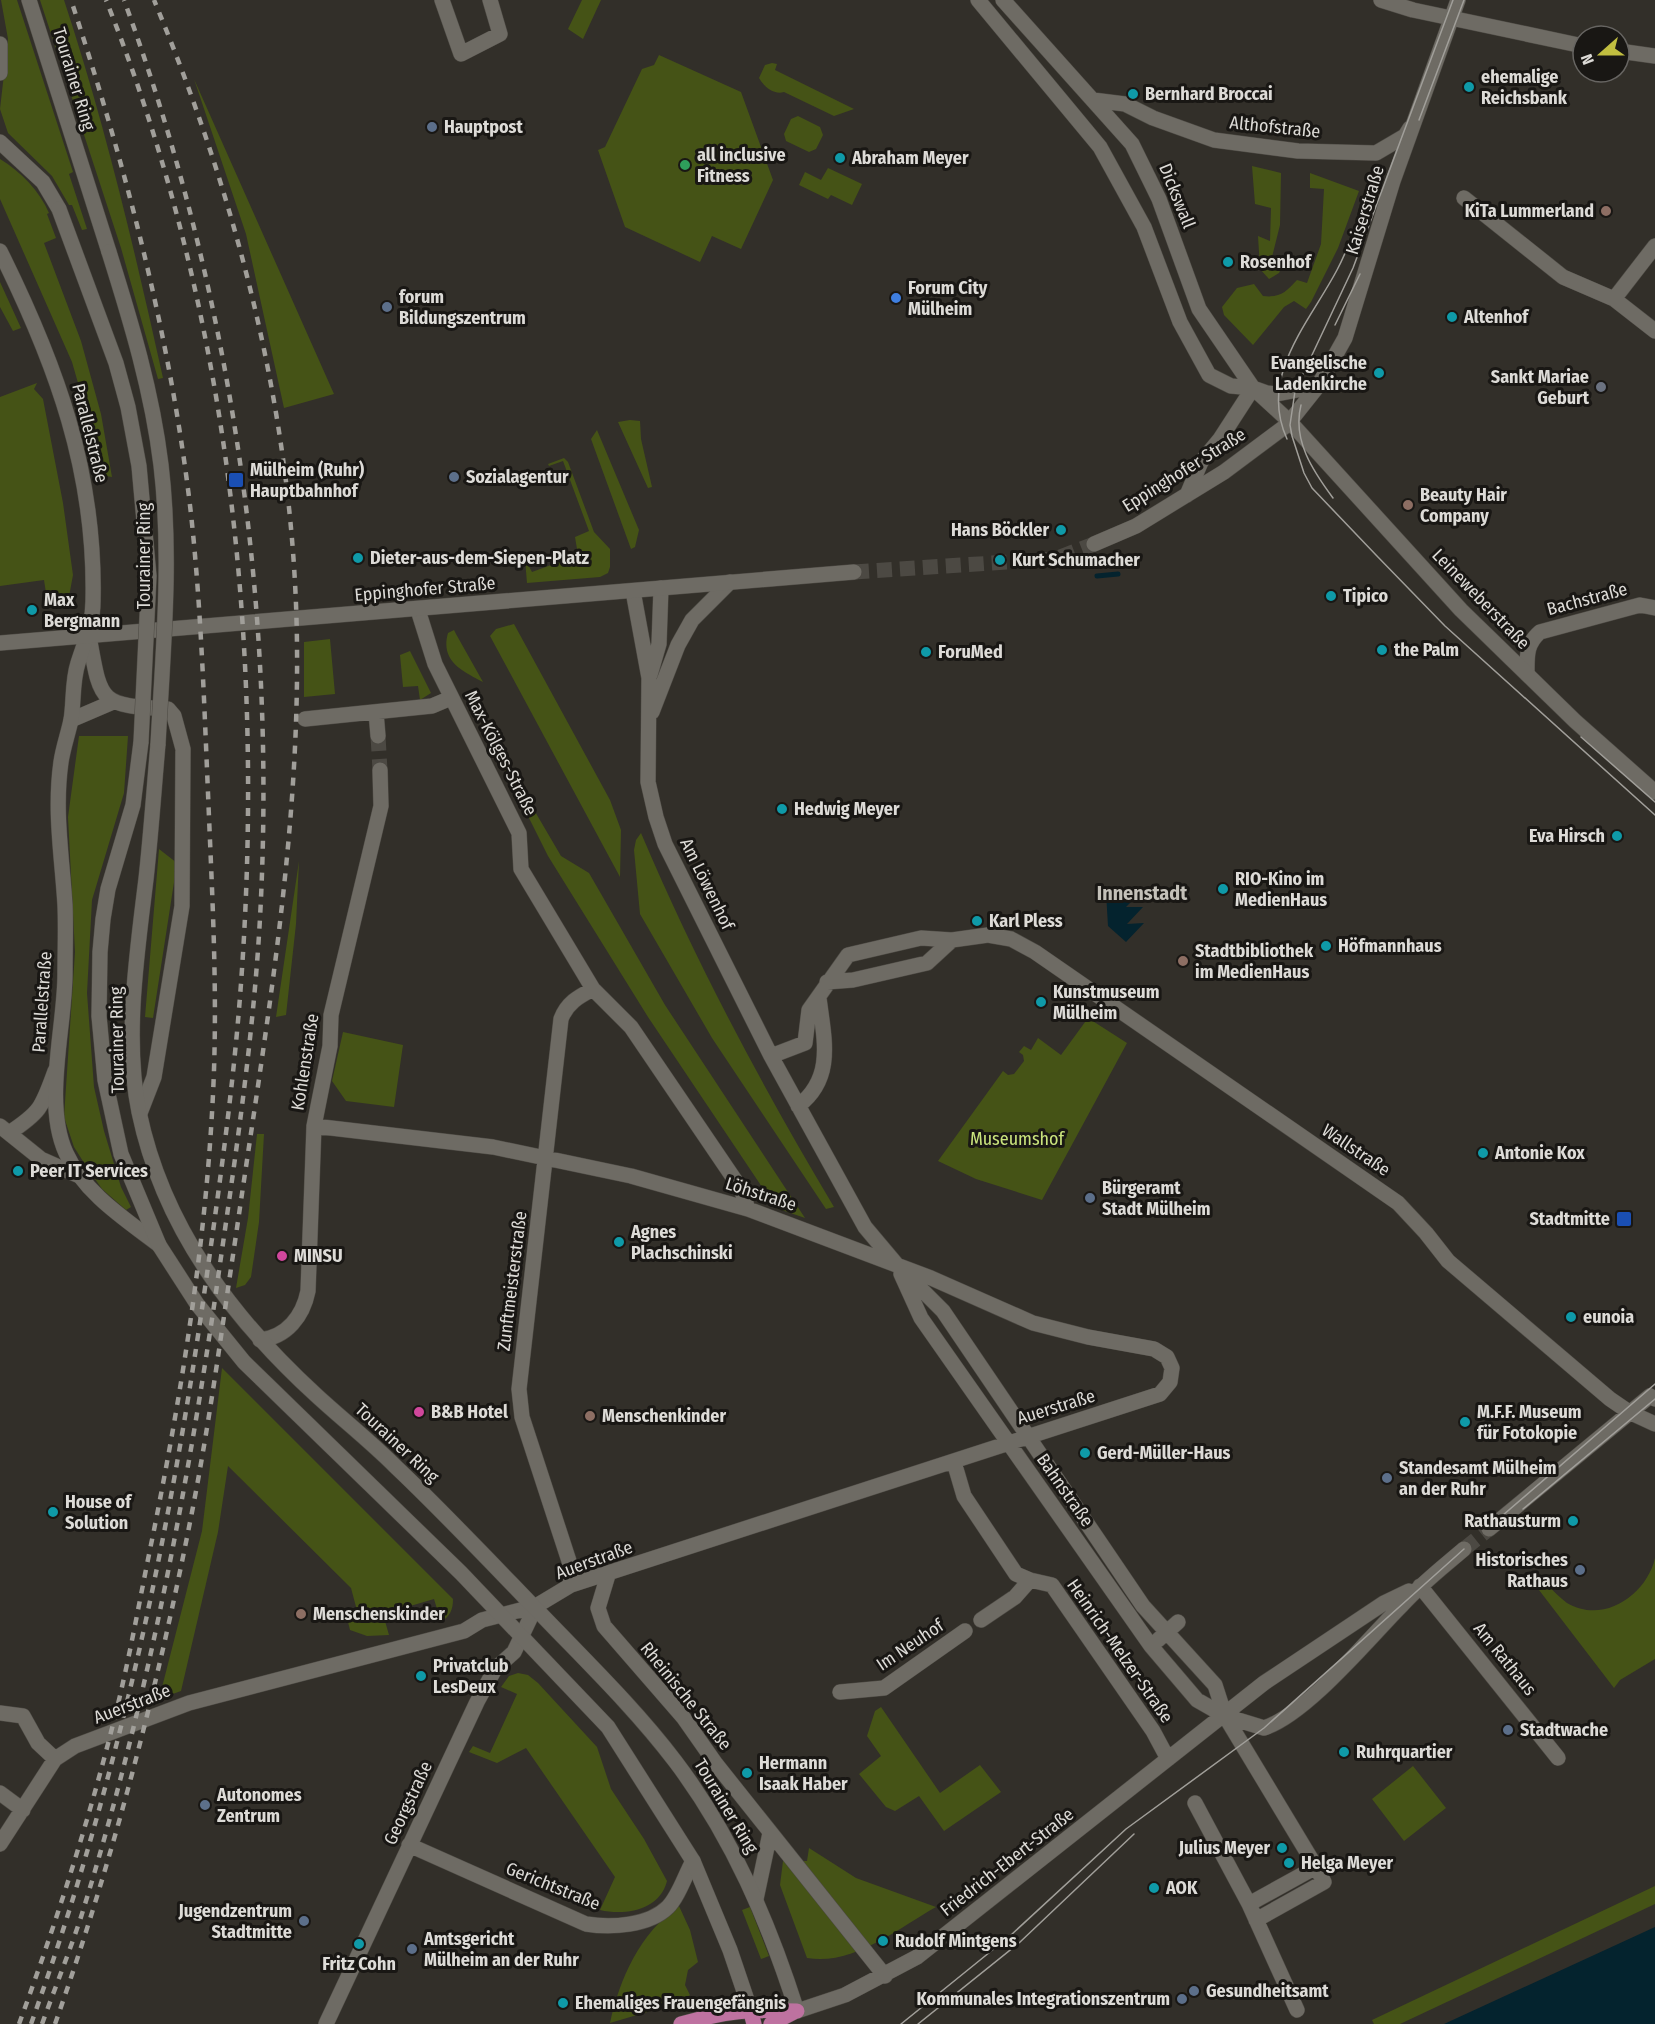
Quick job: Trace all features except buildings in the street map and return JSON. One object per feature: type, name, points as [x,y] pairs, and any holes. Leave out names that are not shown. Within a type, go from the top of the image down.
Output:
[{"type":"main road","name":"Friedrich-Ebert-Straße","points":[[681,2024],[714,2014],[798,2018]]},
{"type":"main road","name":"Friedrich-Ebert-Straße","points":[[771,2024],[798,2018]]},
{"type":"street","name":"Tourainer Ring","points":[[29,0],[140,352],[151,400],[163,490],[166,573],[158,744],[137,948],[134,1079],[140,1113],[156,1170],[182,1230],[204,1270],[260,1340],[314,1394],[392,1462],[536,1606],[618,1693],[677,1763],[716,1823],[756,1899],[782,1964],[798,2018]]},
{"type":"street","points":[[442,0],[461,54],[500,34],[490,0]]},
{"type":"street","points":[[978,0],[1100,147],[1144,227],[1180,322],[1209,375],[1231,386],[1278,394],[1318,386]]},
{"type":"street","name":"Dickswall","points":[[1003,0],[1123,131],[1140,158],[1159,199],[1199,309],[1253,388],[1290,422]]},
{"type":"street","points":[[1381,0],[1413,10],[1571,43]]},
{"type":"street","name":"Kaiserstraße","points":[[1290,422],[1318,386],[1346,338],[1414,123],[1458,0]]},
{"type":"street","points":[[0,44],[0,73]]},
{"type":"street","points":[[1631,53],[1655,56]]},
{"type":"street","name":"Althofstraße","points":[[1093,100],[1125,104],[1153,118],[1214,140],[1298,151],[1376,153],[1405,136],[1414,123]]},
{"type":"street","name":"Tourainer Ring","points":[[0,142],[43,182],[59,209],[116,363],[128,407],[139,465],[149,576],[141,742],[133,805],[108,889],[100,952],[99,1016],[105,1080],[121,1154],[159,1245],[197,1304],[244,1362],[502,1616],[608,1727],[693,1861],[730,1950],[752,2016]]},
{"type":"street","points":[[1464,198],[1563,277],[1614,299],[1655,331]]},
{"type":"street","points":[[1614,299],[1655,246]]},
{"type":"street","name":"Parallelstraße","points":[[0,251],[51,362],[75,435],[85,492],[92,570],[94,603],[89,636],[77,664],[71,720],[61,762],[56,826],[64,905],[65,984],[57,1064],[58,1131],[77,1175],[122,1217],[159,1245]]},
{"type":"street","points":[[1187,495],[1201,462],[1220,439],[1253,388]]},
{"type":"street","name":"Eppinghofer Straße","points":[[1094,544],[1136,526],[1224,472],[1290,422]]},
{"type":"street","name":"Leineweberstraße","points":[[1290,422],[1461,610],[1575,722],[1655,792]]},
{"type":"street","name":"Eppinghofer Straße","points":[[0,643],[854,572]]},
{"type":"street","name":"Am Löwenhof","points":[[650,717],[671,668],[678,645],[696,616],[730,582]]},
{"type":"street","name":"Am Löwenhof","points":[[650,678],[659,644],[661,588]]},
{"type":"street","name":"Am Löwenhof","points":[[633,591],[650,678],[648,782],[665,844],[771,1056]]},
{"type":"street","name":"Bachstraße","points":[[1527,674],[1527,650],[1531,640],[1540,632],[1640,605],[1655,608]]},
{"type":"street","name":"Max-Kölges-Straße","points":[[418,609],[426,640],[451,698],[519,833],[521,869],[592,989],[632,1027],[741,1189],[748,1209]]},
{"type":"street","name":"Parallelstraße","points":[[89,636],[96,678],[103,693],[113,702]]},
{"type":"street","points":[[305,719],[432,706],[451,698]]},
{"type":"street","points":[[71,720],[113,702],[124,707],[168,709],[174,716],[183,748],[182,906],[154,1077],[140,1113]]},
{"type":"street","points":[[376,712],[378,736]]},
{"type":"street","name":"Kohlenstraße","points":[[260,1340],[287,1329],[305,1308],[308,1291],[314,1126],[330,1046],[331,1015],[381,806],[380,770]]},
{"type":"street","name":"Wallstraße","points":[[827,982],[848,955],[921,938],[952,940],[988,935],[1011,939],[1035,952],[1398,1203],[1448,1261],[1610,1399],[1629,1412],[1655,1424]]},
{"type":"street","points":[[771,1056],[806,1042],[809,1010],[819,998],[827,982],[853,980],[927,963],[952,940]]},
{"type":"street","name":"Zunftmeisterstraße","points":[[571,1585],[568,1561],[519,1405],[519,1389],[561,1019],[569,1004],[592,989]]},
{"type":"street","points":[[798,1106],[810,1097],[822,1078],[825,1049],[819,998]]},
{"type":"street","name":"Bahnstraße","points":[[771,1056],[857,1215],[897,1266],[943,1311],[1030,1436],[1078,1512],[1143,1606],[1166,1634],[1215,1685],[1225,1716],[1324,1882],[1256,1920]]},
{"type":"street","points":[[57,1064],[42,1107],[33,1117],[4,1129],[41,1159],[77,1175]]},
{"type":"street","name":"Löhstraße","points":[[314,1126],[493,1147],[631,1176],[748,1209],[897,1266],[1033,1323],[1088,1337],[1154,1349],[1167,1357],[1172,1368]]},
{"type":"street","name":"Bahnstraße","points":[[897,1266],[921,1318],[1151,1646],[1189,1694],[1225,1716]]},
{"type":"street","name":"Auerstraße","points":[[55,1759],[75,1746],[189,1703],[464,1631],[482,1620],[536,1606],[571,1585],[608,1575],[954,1462],[1007,1442],[1160,1394],[1170,1382],[1172,1368]]},
{"type":"street","points":[[1489,1529],[1629,1412],[1652,1397]]},
{"type":"street","name":"Heinrich-Melzer-Straße","points":[[954,1462],[969,1504],[1016,1574],[1052,1585],[1066,1602],[1153,1731],[1168,1759]]},
{"type":"street","name":"Friedrich-Ebert-Straße","points":[[1225,1716],[1264,1728],[1288,1717],[1356,1653],[1420,1586],[1464,1550]]},
{"type":"street","name":"Rheinische Straße","points":[[608,1575],[598,1608],[604,1626],[683,1717],[770,1833],[885,1976]]},
{"type":"street","points":[[981,1620],[1016,1597],[1030,1580]]},
{"type":"street","name":"Friedrich-Ebert-Straße","points":[[798,2018],[885,1976],[932,1946],[1199,1733],[1225,1716],[1283,1670],[1384,1603],[1420,1586]]},
{"type":"street","name":"Am Rathaus","points":[[1420,1586],[1558,1758]]},
{"type":"street","name":"Georgstraße","points":[[326,2024],[477,1702],[495,1669],[514,1652],[536,1606]]},
{"type":"street","points":[[1151,1646],[1178,1622]]},
{"type":"street","name":"Im Neuhof","points":[[840,1692],[884,1688],[965,1631]]},
{"type":"street","points":[[0,1713],[23,1716],[38,1743],[55,1759],[0,1845]]},
{"type":"street","points":[[0,1793],[23,1810]]},
{"type":"street","points":[[1195,1803],[1249,1904],[1297,2010]]},
{"type":"street","points":[[756,1899],[770,1833]]},
{"type":"street","name":"Gerichtstraße","points":[[410,1845],[586,1924],[599,1926],[637,1922],[663,1911],[674,1898],[693,1861]]},
{"type":"street","points":[[1249,1904],[1316,1867]]},
{"type":"green space","points":[[1,0],[17,0],[73,172],[69,174],[87,229],[82,230],[72,205],[69,205],[52,176],[8,133],[0,109],[8,39]]},
{"type":"green space","points":[[40,0],[64,0],[93,94],[118,188],[163,378],[158,379],[121,248]]},
{"type":"green space","points":[[582,0],[601,0],[583,39],[568,29]]},
{"type":"green space","name":"all inclusive Fitness","points":[[659,55],[741,92],[773,180],[741,249],[712,236],[700,262],[625,227],[598,150],[605,147],[642,69],[654,65]]},
{"type":"green space","points":[[777,64],[775,70],[854,109],[834,116],[784,92],[770,90],[759,78],[765,65]]},
{"type":"green space","points":[[194,79],[334,394],[284,408],[246,234]]},
{"type":"green space","points":[[798,116],[820,127],[823,135],[816,149],[809,152],[786,141],[784,134],[791,119]]},
{"type":"green space","points":[[0,159],[29,182],[49,213],[47,214],[56,238],[44,243],[81,341],[101,414],[112,477],[106,476],[103,470],[72,362],[0,199]]},
{"type":"green space","points":[[1252,166],[1281,173],[1280,225],[1272,257],[1285,260],[1279,273],[1269,279],[1260,269],[1258,236],[1270,241],[1271,208],[1255,204]]},
{"type":"green space","points":[[828,168],[862,184],[852,205],[831,195],[828,199],[799,185],[805,172],[821,180]]},
{"type":"green space","points":[[1310,173],[1359,191],[1338,248],[1311,302],[1306,309],[1294,301],[1284,307],[1253,345],[1224,315],[1222,307],[1237,288],[1254,284],[1263,296],[1274,296],[1286,291],[1297,280],[1307,283],[1321,244],[1324,189],[1310,188]]},
{"type":"green space","points":[[0,282],[21,328],[13,331],[0,307]]},
{"type":"green space","points":[[37,383],[34,389],[43,399],[63,503],[73,575],[68,602],[48,606],[44,580],[0,586],[0,397]]},
{"type":"green space","points":[[640,421],[641,439],[652,487],[648,488],[618,422]]},
{"type":"green space","points":[[597,430],[639,530],[635,547],[631,549],[591,439]]},
{"type":"green space","points":[[564,458],[568,462],[594,532],[610,549],[610,567],[608,573],[600,577],[527,583],[525,559],[532,572],[578,555],[575,537],[589,531],[563,461],[549,466],[548,464]]},
{"type":"green space","points":[[514,624],[610,800],[621,830],[620,877],[490,636],[496,629]]},
{"type":"green space","points":[[454,630],[483,682],[461,669],[450,658],[446,643],[448,633]]},
{"type":"green space","points":[[330,639],[335,694],[304,697],[304,642]]},
{"type":"green space","points":[[410,651],[431,693],[420,700],[418,686],[403,687],[400,655]]},
{"type":"green space","points":[[472,704],[561,856],[589,873],[665,1005],[805,1218],[776,1208],[648,1017],[548,856]]},
{"type":"green space","points":[[79,736],[128,736],[124,793],[92,900],[87,993],[94,1087],[104,1131],[121,1187],[131,1207],[126,1210],[102,1189],[86,1166],[74,1147],[64,1117],[75,952],[68,817]]},
{"type":"green space","points":[[641,833],[707,977],[781,1116],[834,1207],[826,1209],[712,1038],[640,914],[634,850],[636,840]]},
{"type":"green space","points":[[159,849],[177,863],[153,1018],[145,1017]]},
{"type":"green space","points":[[299,861],[296,924],[286,1015],[276,1017]]},
{"type":"green space","name":"Museumshof","points":[[1088,1018],[1127,1043],[1042,1200],[976,1179],[938,1161],[1003,1071],[1008,1075],[1014,1074],[1024,1061],[1023,1055],[1019,1052],[1024,1046],[1031,1050],[1038,1038],[1061,1055]]},
{"type":"green space","points":[[343,1032],[403,1045],[394,1107],[346,1101],[332,1081]]},
{"type":"green space","points":[[257,1134],[264,1134],[259,1222],[251,1277],[245,1285],[236,1288],[248,1218]]},
{"type":"green space","points":[[222,1368],[453,1599],[452,1606],[449,1615],[441,1622],[434,1599],[383,1614],[389,1635],[367,1636],[350,1630],[348,1622],[359,1618],[351,1588],[228,1466],[218,1532],[181,1691],[159,1699],[202,1531]]},
{"type":"green space","points":[[1655,1558],[1655,1659],[1620,1680],[1614,1688],[1539,1590],[1546,1584],[1567,1603],[1581,1609],[1609,1608],[1633,1594],[1643,1583]]},
{"type":"green space","points":[[518,1673],[528,1675],[538,1683],[597,1747],[611,1789],[644,1839],[667,1881],[657,1899],[649,1905],[630,1911],[600,1910],[615,1877],[526,1748],[497,1763],[469,1752],[473,1746],[490,1753],[517,1694],[501,1687],[509,1676]]},
{"type":"green space","points":[[881,1707],[940,1793],[980,1765],[1001,1792],[944,1831],[919,1796],[895,1811],[886,1807],[859,1774],[881,1756],[867,1736],[875,1711]]},
{"type":"green space","points":[[1413,1766],[1446,1808],[1404,1841],[1372,1799]]},
{"type":"green space","points":[[809,1848],[856,1878],[936,1907],[858,1951],[841,1957],[807,1958],[780,1885],[783,1861],[807,1861]]},
{"type":"green space","points":[[1655,1886],[1655,1904],[1400,2024],[1374,2024],[1372,2020]]},
{"type":"green space","points":[[679,1906],[690,1930],[698,1962],[688,1970],[685,1985],[690,1995],[681,2002],[610,2023],[626,1973],[634,1958],[653,1929]]},
{"type":"green space","points":[[750,1907],[769,1956],[761,1959],[742,1910]]},
{"type":"water","points":[[1143,890],[1126,907],[1143,907],[1127,924],[1144,923],[1126,942],[1108,926],[1106,892]]},
{"type":"water","points":[[1655,1927],[1655,2024],[1444,2024]]},
{"type":"waterway","points":[[1097,576],[1118,574]]},
{"type":"tunnel","points":[[854,572],[1055,559],[1094,544]]},
{"type":"tunnel","points":[[378,736],[380,770]]},
{"type":"tunnel","points":[[1464,1549],[1489,1529]]},
{"type":"tram line","points":[[1453,0],[1353,268],[1295,391],[1290,425],[1292,436],[1304,473],[1312,488],[1376,555],[1445,626],[1655,815]]},
{"type":"tram line","points":[[1419,120],[1464,0]]},
{"type":"tram line","points":[[1287,439],[1280,416],[1279,393],[1283,372],[1301,330],[1342,259],[1373,180]]},
{"type":"tram line","points":[[1335,325],[1360,274]]},
{"type":"tram line","points":[[1301,405],[1299,430],[1302,443],[1318,477],[1333,498]]},
{"type":"tram line","points":[[1581,737],[1655,802]]},
{"type":"tram line","points":[[1488,1528],[1655,1384]]},
{"type":"tram line","points":[[1523,1509],[1655,1399]]},
{"type":"tram line","points":[[901,2024],[1011,1935],[1126,1829],[1264,1728],[1464,1549]]},
{"type":"tram line","points":[[918,2024],[1019,1943],[1134,1834]]},
{"type":"railway","points":[[19,2024],[60,1907],[107,1748],[122,1687],[164,1480],[199,1260],[210,1149],[215,1018],[202,654],[191,514],[182,449],[172,383],[144,254],[110,126],[71,0]]},
{"type":"railway","points":[[31,2024],[62,1934],[114,1753],[137,1661],[175,1476],[205,1288],[231,1089],[242,969],[247,846],[247,723],[241,599],[228,476],[208,354],[182,234],[148,116],[106,0]]},
{"type":"railway","points":[[42,2024],[81,1917],[104,1841],[143,1688],[176,1533],[203,1377],[235,1156],[253,1014],[260,918],[263,801],[261,684],[253,568],[239,452],[219,337],[193,223],[161,111],[124,0]]},
{"type":"railway","points":[[55,2024],[97,1898],[133,1771],[165,1642],[198,1477],[221,1339],[278,941],[286,868],[296,720],[297,646],[294,563],[286,480],[273,397],[257,316],[236,235],[212,156],[154,0]]},
{"type":"place","name":"ehemalige Reichsbank","points":[[1469,87]]},
{"type":"place","name":"Bernhard Broccai","points":[[1133,94]]},
{"type":"place","name":"Hauptpost","points":[[432,127]]},
{"type":"place","name":"Abraham Meyer","points":[[840,158]]},
{"type":"place","name":"all inclusive Fitness","points":[[685,165]]},
{"type":"place","name":"KiTa Lummerland","points":[[1606,211]]},
{"type":"place","name":"Rosenhof","points":[[1228,262]]},
{"type":"place","name":"Forum City Mülheim","points":[[896,298]]},
{"type":"place","name":"forum Bildungszentrum","points":[[387,307]]},
{"type":"place","name":"Altenhof","points":[[1452,317]]},
{"type":"place","name":"Evangelische Ladenkirche","points":[[1379,373]]},
{"type":"place","name":"Sankt Mariae Geburt","points":[[1601,387]]},
{"type":"place","name":"Sozialagentur","points":[[454,477]]},
{"type":"place","name":"Mülheim (Ruhr) Hauptbahnhof","points":[[236,480]]},
{"type":"place","name":"Beauty Hair Company","points":[[1408,505]]},
{"type":"place","name":"Hans Böckler","points":[[1061,530]]},
{"type":"place","name":"Dieter-aus-dem-Siepen-Platz","points":[[358,558]]},
{"type":"place","name":"Kurt Schumacher","points":[[1000,560]]},
{"type":"place","name":"Tipico","points":[[1331,596]]},
{"type":"place","name":"Max Bergmann","points":[[32,610]]},
{"type":"place","name":"the Palm","points":[[1382,650]]},
{"type":"place","name":"ForuMed","points":[[926,652]]},
{"type":"place","name":"Hedwig Meyer","points":[[782,809]]},
{"type":"place","name":"Eva Hirsch","points":[[1617,836]]},
{"type":"place","name":"RIO-Kino im MedienHaus","points":[[1223,889]]},
{"type":"place","name":"Karl Pless","points":[[977,921]]},
{"type":"place","name":"Höfmannhaus","points":[[1326,946]]},
{"type":"place","name":"Stadtbibliothek im MedienHaus","points":[[1183,961]]},
{"type":"place","name":"Kunstmuseum Mülheim","points":[[1041,1002]]},
{"type":"place","name":"Antonie Kox","points":[[1483,1153]]},
{"type":"place","name":"Peer IT Services","points":[[18,1171]]},
{"type":"place","name":"Bürgeramt Stadt Mülheim","points":[[1090,1198]]},
{"type":"place","name":"Stadtmitte","points":[[1624,1219]]},
{"type":"place","name":"Agnes Plachschinski","points":[[619,1242]]},
{"type":"place","name":"MINSU","points":[[282,1256]]},
{"type":"place","name":"eunoia","points":[[1571,1317]]},
{"type":"place","name":"B&B Hotel","points":[[419,1412]]},
{"type":"place","name":"Menschenkinder","points":[[590,1416]]},
{"type":"place","name":"M.F.F. Museum für Fotokopie","points":[[1465,1422]]},
{"type":"place","name":"Gerd-Müller-Haus","points":[[1085,1453]]},
{"type":"place","name":"Standesamt Mülheim an der Ruhr","points":[[1387,1478]]},
{"type":"place","name":"House of Solution","points":[[53,1512]]},
{"type":"place","name":"Rathausturm","points":[[1573,1521]]},
{"type":"place","name":"Historisches Rathaus","points":[[1580,1570]]},
{"type":"place","name":"Menschenskinder","points":[[301,1614]]},
{"type":"place","name":"Privatclub LesDeux","points":[[421,1676]]},
{"type":"place","name":"Stadtwache","points":[[1508,1730]]},
{"type":"place","name":"Ruhrquartier","points":[[1344,1752]]},
{"type":"place","name":"Hermann Isaak Haber","points":[[747,1773]]},
{"type":"place","name":"Autonomes Zentrum","points":[[205,1805]]},
{"type":"place","name":"Julius Meyer","points":[[1282,1848]]},
{"type":"place","name":"Helga Meyer","points":[[1289,1863]]},
{"type":"place","name":"AOK","points":[[1154,1888]]},
{"type":"place","name":"Jugendzentrum Stadtmitte","points":[[304,1921]]},
{"type":"place","name":"Rudolf Mintgens","points":[[883,1941]]},
{"type":"place","name":"Fritz Cohn","points":[[359,1944]]},
{"type":"place","name":"Amtsgericht Mülheim an der Ruhr","points":[[412,1949]]},
{"type":"place","name":"Gesundheitsamt","points":[[1194,1991]]},
{"type":"place","name":"Kommunales Integrationszentrum","points":[[1182,1999]]},
{"type":"place","name":"Ehemaliges Frauengefängnis","points":[[563,2003]]},
{"type":"district","name":"Innenstadt","points":[[1142,893]]}]
